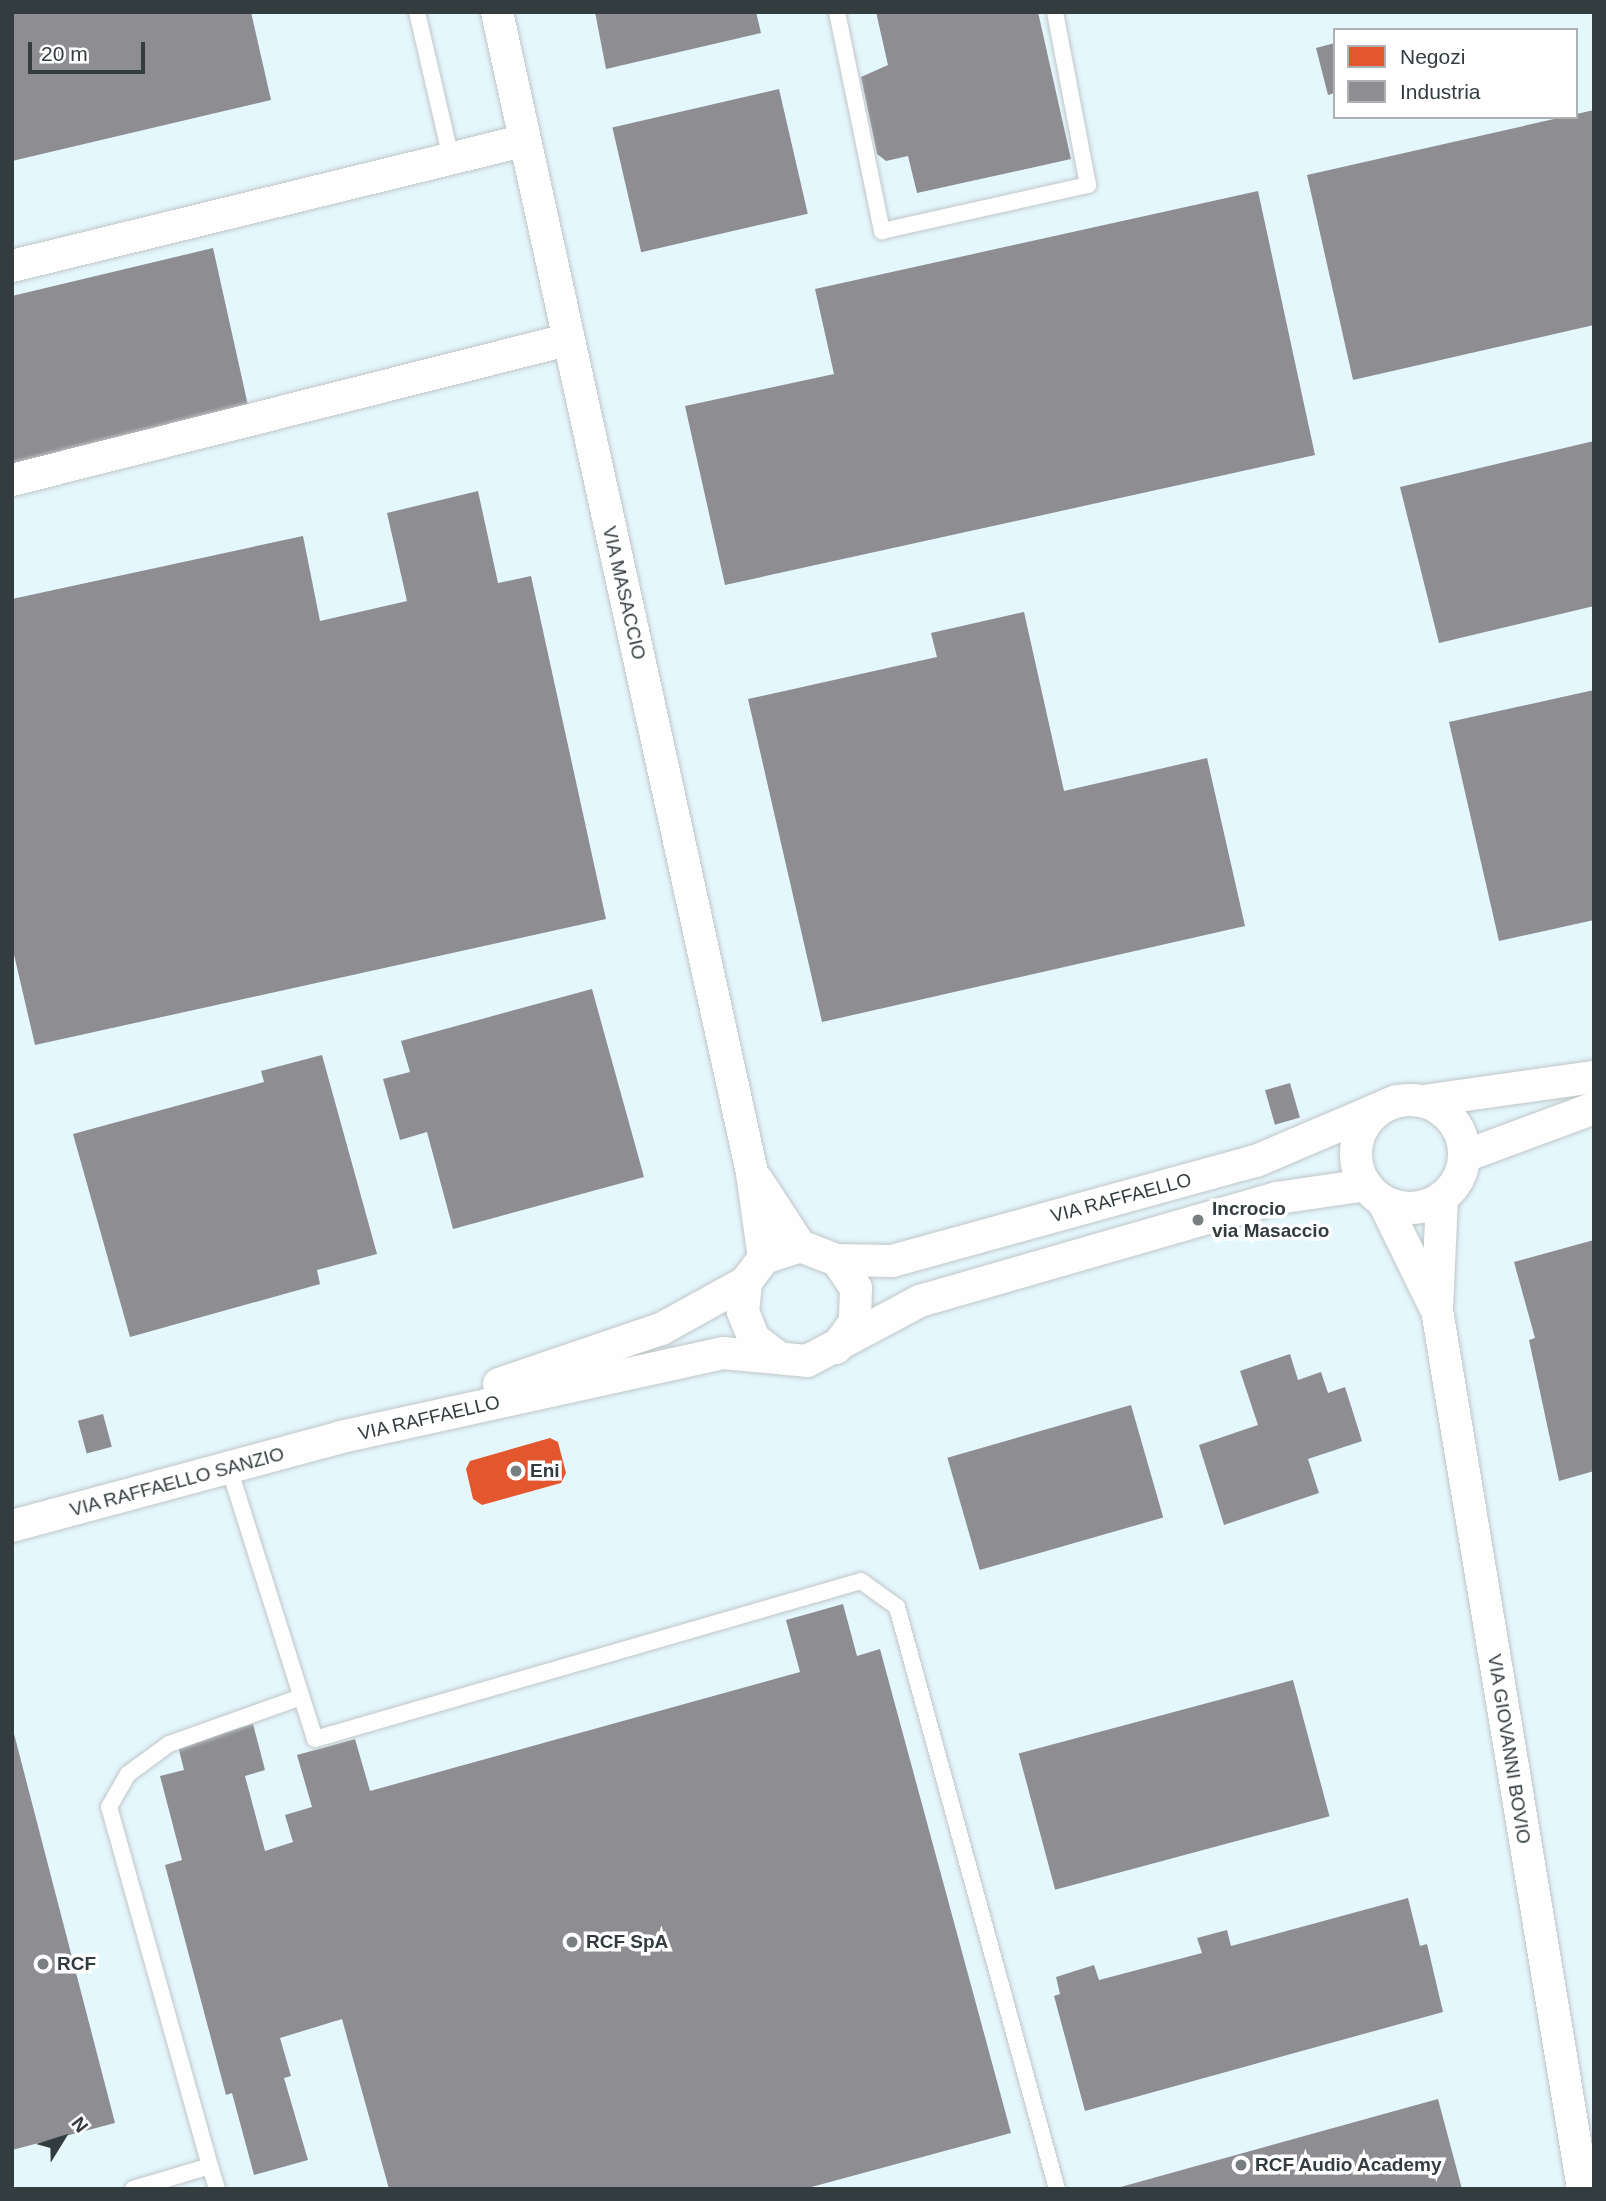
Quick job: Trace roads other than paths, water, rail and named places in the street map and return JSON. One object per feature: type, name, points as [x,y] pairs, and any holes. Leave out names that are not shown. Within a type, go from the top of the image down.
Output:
[{"type":"street","name":"VIA MASACCIO","points":[[497,12],[523,141],[752,1173],[755,1270]]},
{"type":"street","points":[[12,266],[523,141]]},
{"type":"street","points":[[12,480],[568,340]]},
{"type":"street","name":"VIA RAFFAELLO","points":[[341,1437],[661,1329],[755,1270],[800,1246],[837,1259],[892,1261],[1256,1161],[1410,1101],[1594,1077]]},
{"type":"street","points":[[1375,1193],[1356,1158],[1360,1133],[1380,1109],[1410,1101],[1446,1113],[1460,1132],[1465,1156],[1457,1182],[1442,1198]]},
{"type":"street","points":[[1465,1156],[1594,1108]]},
{"type":"street","name":"VIA MASACCIO","points":[[752,1173],[800,1246]]},
{"type":"street","name":"VIA RAFFAELLO","points":[[341,1437],[723,1353],[807,1361],[835,1350],[920,1301],[1277,1198],[1375,1193],[1426,1206],[1442,1198]]},
{"type":"street","name":"VIA GIOVANNI BOVIO","points":[[1375,1193],[1437,1310]]},
{"type":"street","name":"VIA GIOVANNI BOVIO","points":[[1442,1198],[1437,1310],[1583,2189]]},
{"type":"street","points":[[835,1350],[855,1322],[856,1288],[837,1259]]},
{"type":"street","points":[[755,1270],[743,1312],[754,1339],[778,1357]]},
{"type":"street","name":"VIA RAFFAELLO SANZIO","points":[[12,1526],[341,1437]]},
{"type":"lane","points":[[417,12],[451,159]]},
{"type":"lane","points":[[837,12],[883,231],[1088,185],[1055,12]]},
{"type":"lane","points":[[229,1468],[314,1739],[861,1581],[897,1607],[1057,2189]]},
{"type":"lane","points":[[217,2189],[109,1807],[128,1774],[169,1744],[302,1697]]},
{"type":"lane","points":[[133,2189],[210,2166]]},
{"type":"place","name":"Incrocio via Masaccio","points":[[1198,1220]]},
{"type":"place","name":"Eni","points":[[516,1471]]},
{"type":"place","name":"RCF SpA","points":[[572,1942]]},
{"type":"place","name":"RCF","points":[[43,1964]]},
{"type":"place","name":"RCF Audio Academy","points":[[1241,2165]]}]
